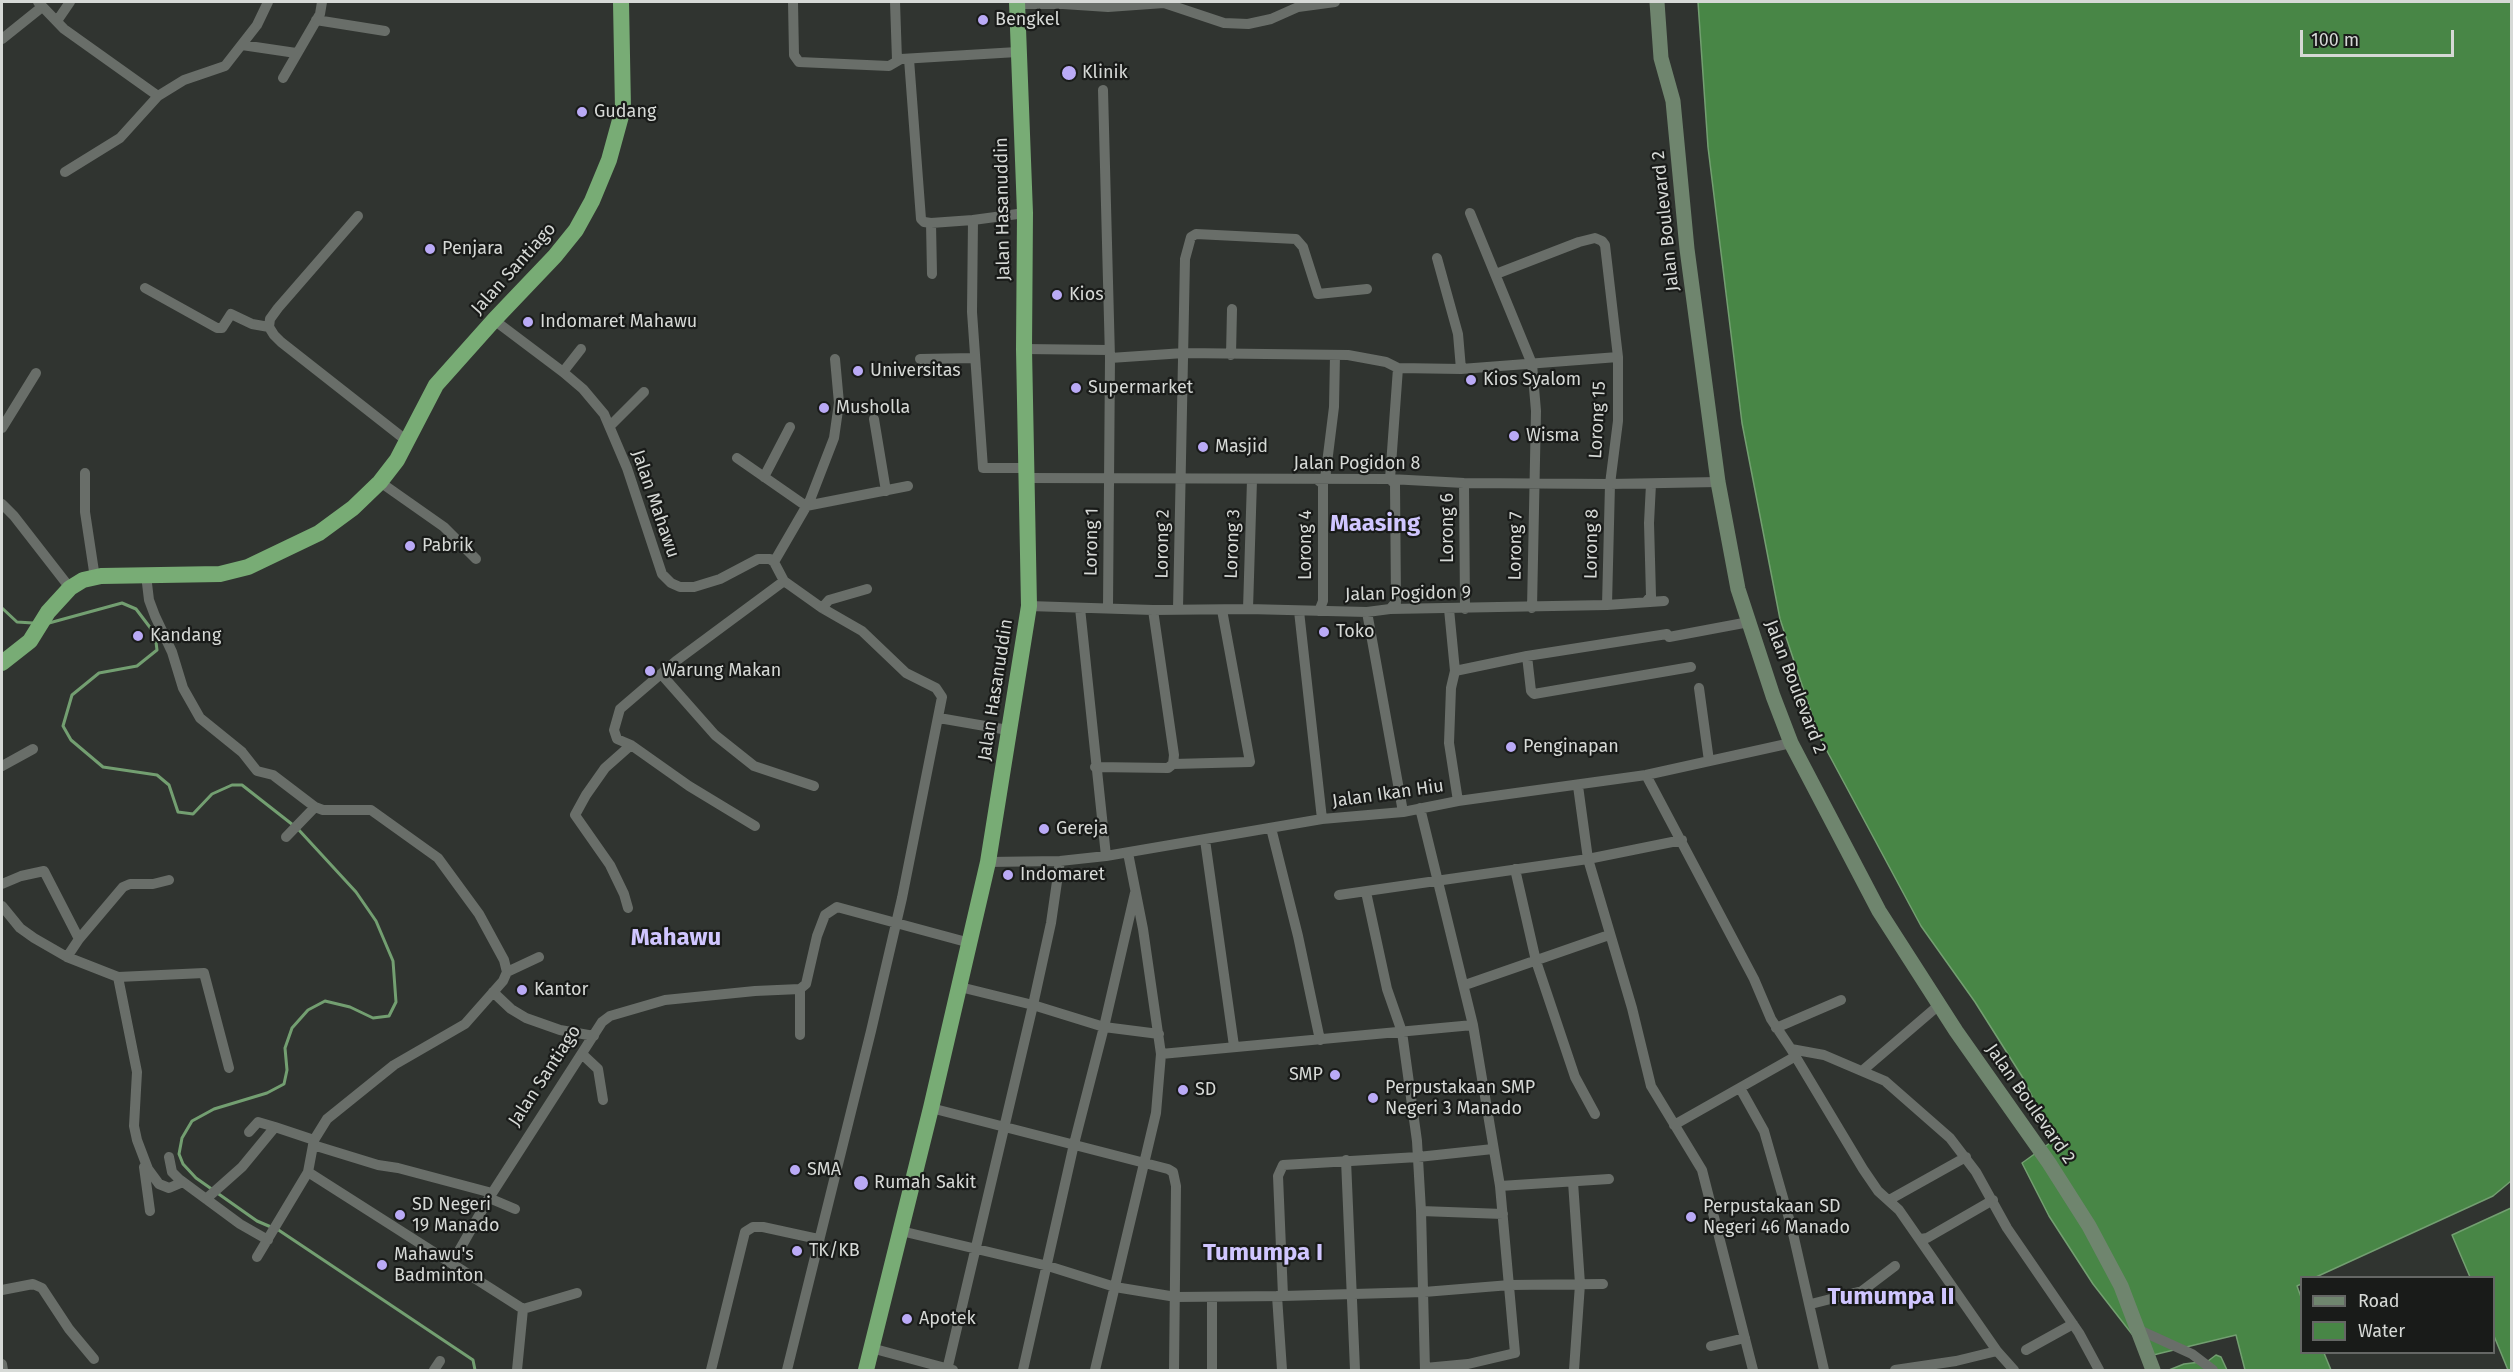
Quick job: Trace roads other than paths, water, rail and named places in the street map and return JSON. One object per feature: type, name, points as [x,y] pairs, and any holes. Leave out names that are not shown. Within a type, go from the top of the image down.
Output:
[{"type":"highway","name":"Jalan Santiago","points":[[2,663],[30,641],[48,612],[70,588],[83,580],[146,575],[220,574],[248,567],[319,533],[353,508],[380,482],[397,460],[436,385],[555,256],[576,230],[592,201],[609,160],[623,109],[621,2]]},
{"type":"highway","name":"Jalan Hasanuddin","points":[[866,1371],[931,1108],[988,862],[1029,606],[1024,213],[1017,3]]},
{"type":"main road","name":"Jalan Boulevard 2","points":[[1657,2],[1660,48],[1673,101],[1687,249],[1718,482],[1738,589],[1791,743],[1879,910],[1939,1005],[2089,1226],[2121,1286],[2153,1371]]},
{"type":"street","points":[[57,21],[70,2]]},
{"type":"street","points":[[65,172],[120,138],[158,96],[184,80],[225,66],[257,25],[267,2]]},
{"type":"street","points":[[283,78],[320,14],[322,2]]},
{"type":"street","points":[[793,2],[796,61],[888,66],[897,60],[909,58],[1017,51]]},
{"type":"street","points":[[895,2],[897,60]]},
{"type":"street","points":[[1017,3],[1108,7],[1166,2],[1224,23],[1248,24],[1271,19],[1298,7],[1335,2]]},
{"type":"street","points":[[2,39],[40,4],[83,43],[158,96]]},
{"type":"street","points":[[316,20],[385,31]]},
{"type":"street","points":[[242,45],[296,53]]},
{"type":"street","points":[[909,58],[919,210],[922,221],[931,223],[973,220],[1024,213]]},
{"type":"street","name":"Lorong 1","points":[[1103,90],[1109,354],[1108,607]]},
{"type":"street","name":"Lorong 7","points":[[1470,213],[1532,364],[1536,411],[1532,608]]},
{"type":"street","points":[[358,216],[278,308],[270,319],[269,327],[281,342],[407,441]]},
{"type":"street","points":[[920,359],[974,358],[973,220]]},
{"type":"street","points":[[931,223],[932,274]]},
{"type":"street","name":"Lorong 2","points":[[1178,609],[1185,259],[1194,234],[1296,239],[1303,247],[1318,294],[1327,295],[1366,289]]},
{"type":"street","name":"Lorong 15","points":[[1496,274],[1562,247],[1595,238],[1605,245],[1618,357],[1618,421],[1610,484]]},
{"type":"street","points":[[1437,258],[1458,334],[1461,369]]},
{"type":"street","points":[[145,288],[217,328],[222,328],[231,314],[252,324],[269,327]]},
{"type":"street","points":[[1231,355],[1232,309]]},
{"type":"street","name":"Jalan Mahawu","points":[[494,320],[563,372],[592,399],[610,426],[662,574],[671,583],[680,587],[694,587],[720,579],[758,559],[765,558],[774,562]]},
{"type":"street","points":[[563,372],[581,349]]},
{"type":"street","points":[[1024,349],[1109,354],[1335,355],[1386,362],[1398,368],[1461,369],[1618,357]]},
{"type":"street","points":[[1321,480],[1334,407],[1335,355]]},
{"type":"street","name":"Jalan Pogidon 8","points":[[974,358],[983,468],[1110,478],[1390,479],[1534,484],[1718,482]]},
{"type":"street","points":[[787,1371],[871,1031],[942,697],[939,690],[906,673],[876,642],[784,581],[774,562],[806,507],[819,480],[834,438],[839,403],[835,359]]},
{"type":"street","points":[[1390,609],[1396,602],[1395,484],[1390,479],[1398,368]]},
{"type":"street","points":[[2,428],[36,373]]},
{"type":"street","points":[[610,426],[644,392]]},
{"type":"street","points":[[874,420],[886,491]]},
{"type":"street","points":[[764,477],[790,427]]},
{"type":"street","points":[[737,458],[806,507],[908,486]]},
{"type":"street","points":[[85,472],[85,512],[95,578]]},
{"type":"street","name":"Lorong 3","points":[[1248,609],[1252,480]]},
{"type":"street","name":"Lorong 4","points":[[1319,611],[1323,601],[1323,484],[1321,480]]},
{"type":"street","points":[[380,482],[444,527],[476,559]]},
{"type":"street","name":"Lorong 6","points":[[1464,483],[1465,609]]},
{"type":"street","name":"Lorong 8","points":[[1607,605],[1610,484]]},
{"type":"street","points":[[1646,602],[1651,596],[1649,523],[1651,484]]},
{"type":"street","points":[[2,504],[70,588]]},
{"type":"street","points":[[146,575],[155,616],[169,644],[183,688],[200,717],[242,752],[257,771],[273,775],[315,807],[322,810],[371,810],[438,858],[480,914],[504,960],[507,972]]},
{"type":"street","points":[[755,826],[689,786],[614,735],[620,709],[676,662],[784,581]]},
{"type":"street","points":[[822,608],[829,600],[867,589]]},
{"type":"street","name":"Jalan Pogidon 9","points":[[1029,606],[1366,612],[1390,609],[1532,608],[1664,601]]},
{"type":"street","points":[[1080,608],[1106,856]]},
{"type":"street","points":[[1449,609],[1455,671],[1451,688],[1449,743],[1458,801]]},
{"type":"street","points":[[1153,610],[1174,755],[1173,764]]},
{"type":"street","points":[[1095,767],[1168,768],[1173,764],[1250,762],[1222,610]]},
{"type":"street","points":[[1299,611],[1322,819]]},
{"type":"street","points":[[1366,612],[1403,812]]},
{"type":"street","points":[[1455,671],[1527,656],[1666,634],[1669,638],[1749,622]]},
{"type":"street","points":[[1527,656],[1531,691],[1534,694],[1691,667]]},
{"type":"street","points":[[662,675],[715,735],[754,766],[814,786]]},
{"type":"street","points":[[1699,688],[1709,761]]},
{"type":"street","points":[[939,718],[1008,730]]},
{"type":"street","name":"Jalan Ikan Hiu","points":[[988,862],[1060,861],[1128,853],[1322,819],[1403,812],[1458,801],[1578,786],[1791,743]]},
{"type":"street","points":[[628,908],[610,865],[575,815],[605,768],[631,745]]},
{"type":"street","points":[[2,766],[33,749]]},
{"type":"street","points":[[1646,774],[1754,979],[1776,1028],[1863,1170],[1878,1191],[1899,1210],[1921,1239],[1997,1351],[2014,1371]]},
{"type":"street","points":[[1578,786],[1588,859],[1632,1008],[1651,1086],[1699,1162],[1705,1177],[1753,1371]]},
{"type":"street","points":[[289,834],[315,807]]},
{"type":"street","points":[[1366,892],[1387,989],[1402,1032],[1418,1157],[1425,1369],[1468,1364],[1515,1353],[1500,1186],[1473,1025],[1420,808]]},
{"type":"street","points":[[1272,828],[1320,1040]]},
{"type":"street","points":[[1205,840],[1234,1046]]},
{"type":"street","points":[[1339,895],[1588,859],[1682,840]]},
{"type":"street","points":[[1095,1371],[1156,1113],[1161,1054],[1143,930],[1128,853]]},
{"type":"street","points":[[871,1348],[950,1370],[1034,1005],[1051,923],[1060,861]]},
{"type":"street","points":[[1515,868],[1536,961],[1575,1077],[1595,1114]]},
{"type":"street","points":[[2,884],[21,876],[44,871],[79,939]]},
{"type":"street","points":[[67,957],[79,939],[126,885],[153,884],[169,880]]},
{"type":"street","points":[[1023,1371],[1074,1144],[1135,893]]},
{"type":"street","points":[[2,906],[20,928],[67,957],[118,977],[204,973],[229,1068]]},
{"type":"street","points":[[800,1035],[800,989],[806,984],[817,936],[825,915],[830,909],[839,907],[970,943]]},
{"type":"street","points":[[1465,985],[1609,935]]},
{"type":"street","points":[[257,1257],[308,1172],[314,1143],[327,1119],[394,1065],[465,1024],[507,972],[539,957]]},
{"type":"street","points":[[118,977],[136,1067],[134,1129],[148,1169],[159,1184],[172,1187],[183,1182]]},
{"type":"street","points":[[960,987],[1034,1005],[1104,1027],[1159,1034]]},
{"type":"street","name":"Jalan Santiago","points":[[452,1263],[490,1196],[602,1022],[614,1013],[665,1000],[800,989]]},
{"type":"street","points":[[493,992],[511,1009],[526,1018],[560,1030],[594,1036]]},
{"type":"street","points":[[1776,1028],[1841,1000]]},
{"type":"street","points":[[1862,1071],[1939,1005]]},
{"type":"street","points":[[1161,1054],[1473,1025]]},
{"type":"street","points":[[1674,1125],[1740,1088],[1793,1053],[1814,1052],[1885,1081],[1950,1138],[1966,1157],[2014,1238],[2073,1324],[2099,1371]]},
{"type":"street","points":[[582,1054],[598,1069],[603,1100]]},
{"type":"street","points":[[1740,1088],[1764,1131],[1811,1304],[1824,1371]]},
{"type":"street","points":[[931,1108],[1168,1169],[1175,1176],[1176,1297],[1173,1371]]},
{"type":"street","points":[[249,1132],[258,1122],[378,1165],[398,1168],[490,1196],[515,1209]]},
{"type":"street","points":[[209,1195],[242,1167],[275,1128]]},
{"type":"street","points":[[1282,1371],[1278,1176],[1280,1168],[1292,1163],[1418,1157],[1493,1149]]},
{"type":"street","points":[[141,1151],[150,1211]]},
{"type":"street","points":[[169,1157],[173,1174],[183,1182],[209,1195],[240,1224],[270,1236]]},
{"type":"street","points":[[1889,1200],[1966,1157]]},
{"type":"street","points":[[1346,1160],[1355,1371]]},
{"type":"street","points":[[308,1172],[523,1309],[577,1293]]},
{"type":"street","points":[[1500,1186],[1609,1179]]},
{"type":"street","points":[[1573,1182],[1580,1284],[1574,1371]]},
{"type":"street","points":[[1921,1239],[1927,1238],[1993,1200]]},
{"type":"street","points":[[1421,1211],[1503,1215]]},
{"type":"street","points":[[711,1371],[745,1232],[753,1227],[763,1227],[818,1239]]},
{"type":"street","points":[[901,1231],[1048,1266],[1115,1287],[1176,1297],[1424,1292],[1510,1285],[1603,1284]]},
{"type":"street","points":[[1811,1304],[1862,1291],[1895,1266]]},
{"type":"street","points":[[2,1290],[33,1284],[42,1288],[69,1329],[94,1359]]},
{"type":"street","points":[[1212,1298],[1212,1371]]},
{"type":"street","points":[[517,1371],[523,1309]]},
{"type":"street","points":[[2026,1350],[2073,1324]]},
{"type":"street","points":[[2137,1329],[2192,1354],[2213,1371]]},
{"type":"street","points":[[1711,1346],[1745,1338]]},
{"type":"street","points":[[1895,1371],[1956,1361],[1997,1351]]},
{"type":"street","points":[[2,1364],[3,1371]]},
{"type":"water","points":[[1698,2],[2511,2],[2511,1181],[2493,1196],[2318,1276],[2300,1276],[2300,1284],[2297,1286],[2300,1294],[2300,1354],[2324,1354],[2331,1370],[2245,1370],[2236,1335],[2149,1356],[2093,1284],[2049,1216],[2022,1163],[2054,1140],[2023,1078],[1975,1002],[1921,926],[1819,736],[1780,619],[1742,423],[1708,147]]},
{"type":"water","points":[[2511,1208],[2512,1370],[2508,1370],[2495,1338],[2495,1276],[2470,1276],[2452,1235]]},
{"type":"water","points":[[2216,1355],[2221,1357],[2227,1370],[2169,1370],[2184,1364],[2208,1361]]},
{"type":"waterway","points":[[49,623],[122,603],[136,609],[155,634],[157,650],[137,666],[99,673],[72,695],[63,726],[71,740],[103,767],[157,775],[169,785],[178,812],[193,814],[212,794],[232,785],[242,785],[293,825]]},
{"type":"waterway","points":[[2,608],[17,622],[33,623]]},
{"type":"waterway","points":[[271,1227],[257,1221],[196,1178],[183,1164],[179,1154],[182,1138],[192,1121],[214,1109],[267,1093],[284,1084],[287,1070],[285,1048],[292,1028],[308,1010],[325,1001],[350,1007],[373,1018],[389,1016],[396,1002],[393,961],[376,921],[356,892],[298,829]]},
{"type":"waterway","points":[[277,1229],[473,1360],[475,1370]]},
{"type":"place","name":"Bengkel","points":[[983,20]]},
{"type":"place","name":"Klinik","points":[[1069,73]]},
{"type":"place","name":"Gudang","points":[[582,112]]},
{"type":"place","name":"Penjara","points":[[430,249]]},
{"type":"place","name":"Kios","points":[[1057,295]]},
{"type":"place","name":"Indomaret Mahawu","points":[[528,322]]},
{"type":"place","name":"Universitas","points":[[858,371]]},
{"type":"place","name":"Kios Syalom","points":[[1471,380]]},
{"type":"place","name":"Supermarket","points":[[1076,388]]},
{"type":"place","name":"Musholla","points":[[824,408]]},
{"type":"place","name":"Wisma","points":[[1514,436]]},
{"type":"place","name":"Masjid","points":[[1203,447]]},
{"type":"place","name":"Pabrik","points":[[410,546]]},
{"type":"place","name":"Toko","points":[[1324,632]]},
{"type":"place","name":"Kandang","points":[[138,636]]},
{"type":"place","name":"Warung Makan","points":[[650,671]]},
{"type":"place","name":"Penginapan","points":[[1511,747]]},
{"type":"place","name":"Gereja","points":[[1044,829]]},
{"type":"place","name":"Indomaret","points":[[1008,875]]},
{"type":"place","name":"Kantor","points":[[522,990]]},
{"type":"place","name":"SMP","points":[[1335,1075]]},
{"type":"place","name":"SD","points":[[1183,1090]]},
{"type":"place","name":"Perpustakaan SMP Negeri 3 Manado","points":[[1373,1098]]},
{"type":"place","name":"SMA","points":[[795,1170]]},
{"type":"place","name":"Rumah Sakit","points":[[861,1183]]},
{"type":"place","name":"SD Negeri 19 Manado","points":[[400,1215]]},
{"type":"place","name":"Perpustakaan SD Negeri 46 Manado","points":[[1691,1217]]},
{"type":"place","name":"TK/KB","points":[[797,1251]]},
{"type":"place","name":"Mahawu's Badminton","points":[[382,1265]]},
{"type":"place","name":"Apotek","points":[[907,1319]]},
{"type":"district","name":"Maasing","points":[[1375,524]]},
{"type":"district","name":"Mahawu","points":[[676,938]]},
{"type":"district","name":"Tumumpa I","points":[[1263,1253]]},
{"type":"district","name":"Tumumpa II","points":[[1891,1297]]}]
